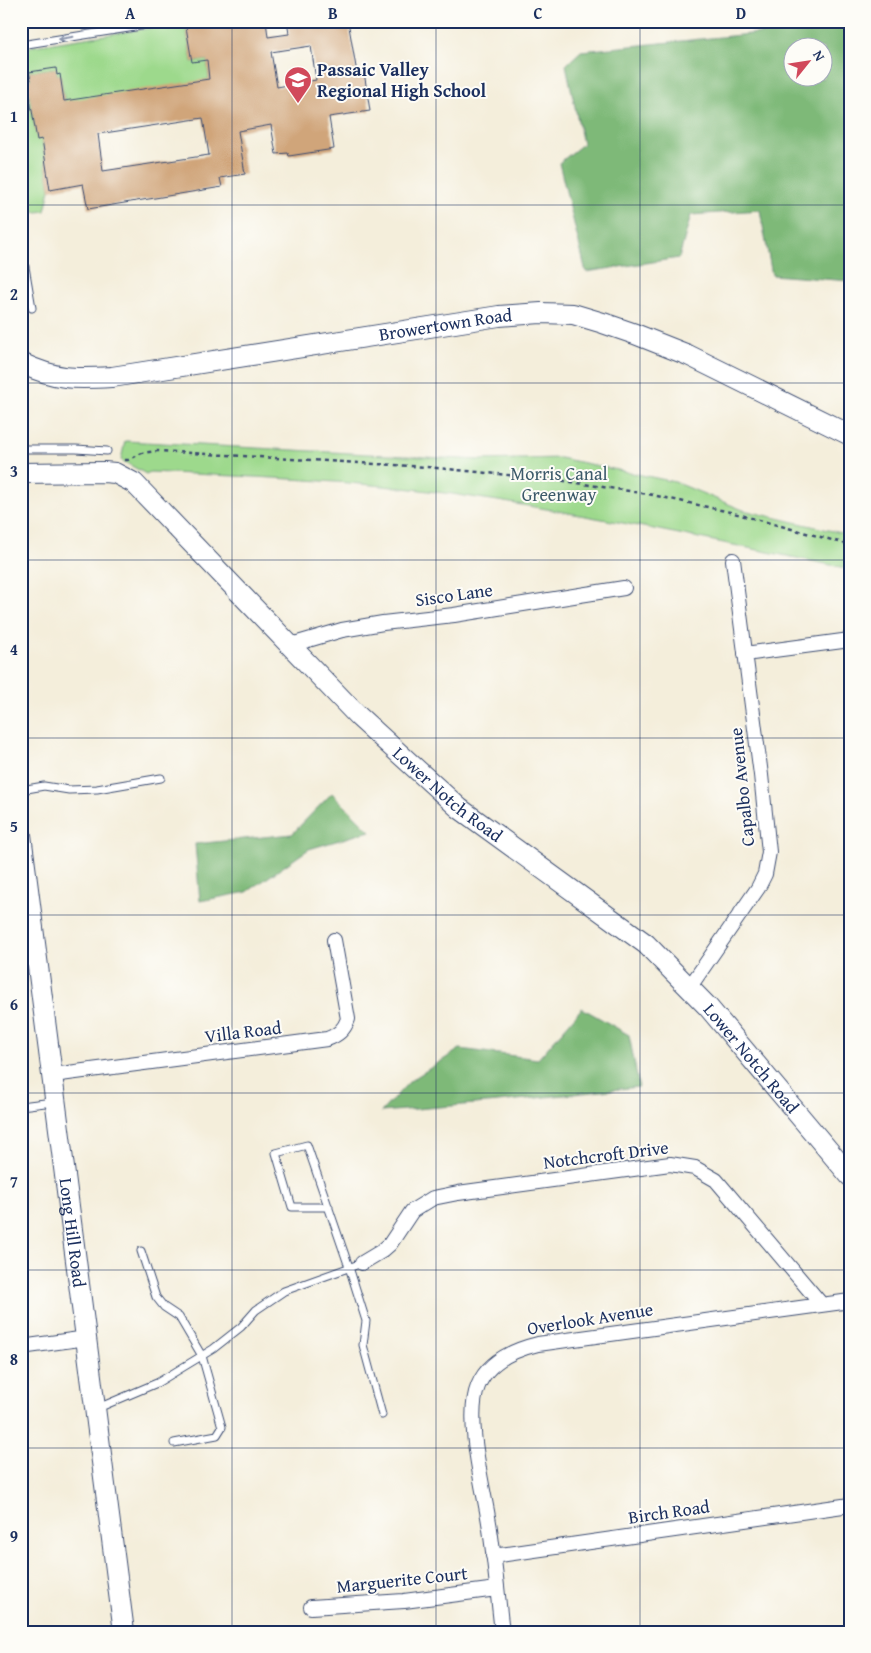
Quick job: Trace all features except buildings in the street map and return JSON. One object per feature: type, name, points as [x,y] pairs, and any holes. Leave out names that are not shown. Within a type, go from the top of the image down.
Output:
[{"type":"street","name":"Browertown Road","points":[[21,363],[38,371],[59,377],[79,379],[112,377],[499,316],[540,313],[573,314],[635,334],[688,355],[850,435]]},
{"type":"street","name":"Lower Notch Road","points":[[21,473],[116,473],[134,483],[358,716],[460,808],[639,939],[708,1007],[850,1176]]},
{"type":"street","name":"Capalbo Avenue","points":[[689,988],[758,888],[765,874],[769,852],[733,560]]},
{"type":"street","name":"Sisco Lane","points":[[291,645],[342,630],[374,624],[454,614],[624,588]]},
{"type":"street","points":[[745,654],[850,640]]},
{"type":"street","name":"Long Hill Road","points":[[21,835],[28,930],[53,1075],[124,1632]]},
{"type":"street","name":"Villa Road","points":[[53,1075],[334,1037],[339,1034],[348,1019],[334,940]]},
{"type":"street","name":"Notchcroft Drive","points":[[356,1265],[382,1251],[390,1244],[412,1211],[432,1198],[477,1190],[677,1164],[694,1168],[716,1180],[822,1305]]},
{"type":"street","name":"Overlook Avenue","points":[[502,1632],[490,1529],[473,1429],[473,1409],[478,1385],[503,1356],[538,1344],[850,1301]]},
{"type":"street","points":[[21,1347],[87,1338]]},
{"type":"street","name":"Birch Road","points":[[493,1556],[850,1505]]},
{"type":"street","name":"Marguerite Court","points":[[311,1607],[404,1601],[497,1589]]},
{"type":"lane","points":[[21,45],[141,26],[147,21]]},
{"type":"lane","points":[[21,262],[24,261],[32,308]]},
{"type":"lane","points":[[21,449],[76,448],[107,451]]},
{"type":"lane","points":[[21,790],[44,786],[69,790],[97,789],[161,778]]},
{"type":"lane","points":[[21,1106],[56,1102]]},
{"type":"lane","points":[[329,1208],[292,1207],[276,1153],[307,1145],[329,1208],[356,1265],[366,1321],[363,1345],[382,1415]]},
{"type":"lane","points":[[141,1251],[156,1297],[164,1308],[179,1317],[202,1356],[222,1427],[216,1435],[174,1443]]},
{"type":"lane","points":[[96,1408],[157,1383],[202,1356],[241,1327],[256,1310],[284,1291],[356,1265]]},
{"type":"path","points":[[120,459],[128,460],[142,454],[158,451],[427,467],[558,480],[648,494],[721,510],[850,545]]},
{"type":"green space","points":[[163,21],[185,21],[192,62],[207,60],[209,79],[67,115],[60,75],[57,75],[56,68],[29,72],[31,80],[27,81],[37,139],[42,139],[50,190],[45,211],[21,214],[21,48],[163,26]]},
{"type":"green space","points":[[850,24],[850,281],[772,275],[760,210],[691,215],[679,258],[586,272],[559,163],[583,144],[566,65],[581,51]]},
{"type":"green space","name":"Morris Canal Greenway","points":[[125,441],[480,460],[560,458],[675,482],[743,510],[850,535],[850,569],[602,519],[452,494],[377,485],[301,480],[150,472],[146,474],[121,460]]},
{"type":"green space","points":[[332,793],[370,831],[309,849],[247,892],[200,901],[195,844],[292,834]]},
{"type":"green space","points":[[582,1008],[629,1035],[639,1087],[381,1112],[410,1081],[460,1049],[538,1059]]},
{"type":"place","name":"Passaic Valley Regional High School","points":[[298,104]]}]
